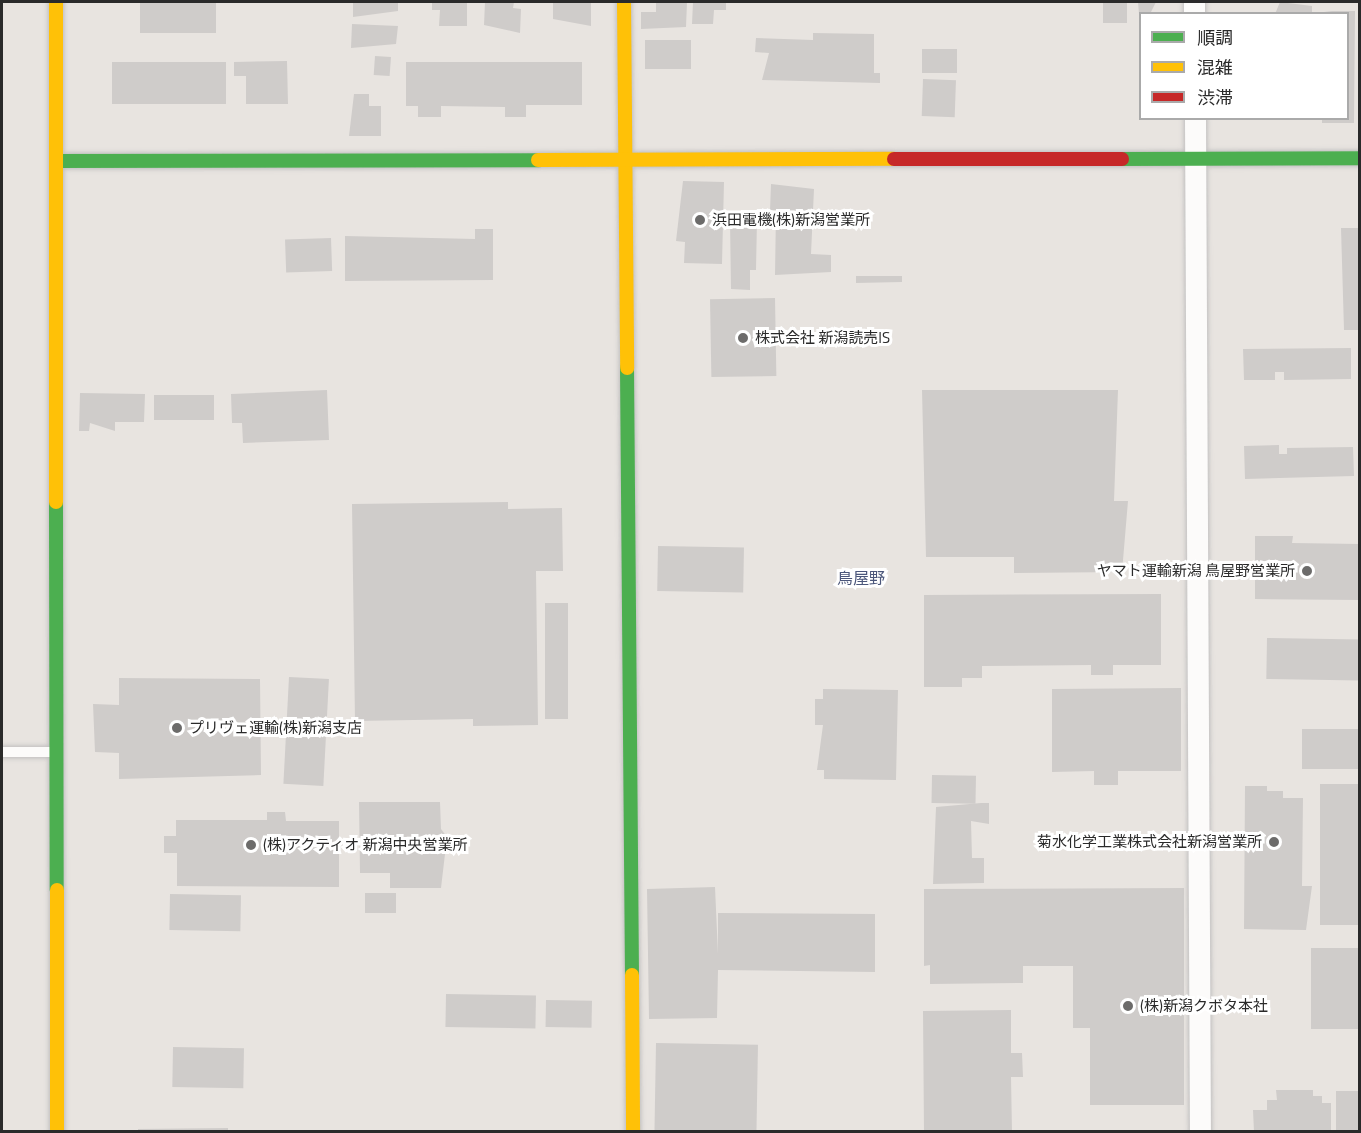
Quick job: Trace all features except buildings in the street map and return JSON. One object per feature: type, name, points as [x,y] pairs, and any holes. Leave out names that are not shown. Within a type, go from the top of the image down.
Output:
[{"type":"street","points":[[56,2],[52,752],[57,1131]]},
{"type":"street","points":[[624,2],[633,1131]]},
{"type":"street","points":[[1195,120],[1200,1131]]},
{"type":"street","points":[[56,160],[625,162],[1196,161],[1359,158]]},
{"type":"lane","points":[[2,752],[52,752]]},
{"type":"traffic: fast","points":[[1122,159],[1360,158]]},
{"type":"traffic: fast","points":[[56,161],[538,160]]},
{"type":"traffic: fast","points":[[627,368],[632,975]]},
{"type":"traffic: fast","points":[[56,502],[57,890]]},
{"type":"traffic: slow","points":[[56,2],[56,502]]},
{"type":"traffic: slow","points":[[624,2],[627,368]]},
{"type":"traffic: slow","points":[[538,160],[894,159]]},
{"type":"traffic: slow","points":[[57,890],[57,1132]]},
{"type":"traffic: slow","points":[[632,975],[633,1132]]},
{"type":"traffic: jam","points":[[894,159],[1122,159]]},
{"type":"place","name":"浜田電機(株)新潟営業所","points":[[700,220]]},
{"type":"place","name":"株式会社 新潟読売IS","points":[[743,338]]},
{"type":"place","name":"ヤマト運輸新潟 鳥屋野営業所","points":[[1307,571]]},
{"type":"place","name":"プリヴェ運輸(株)新潟支店","points":[[177,728]]},
{"type":"place","name":"菊水化学工業株式会社新潟営業所","points":[[1274,842]]},
{"type":"place","name":"(株)アクティオ 新潟中央営業所","points":[[251,845]]},
{"type":"place","name":"(株)新潟クボタ本社","points":[[1128,1006]]},
{"type":"district","name":"鳥屋野","points":[[861,578]]}]
